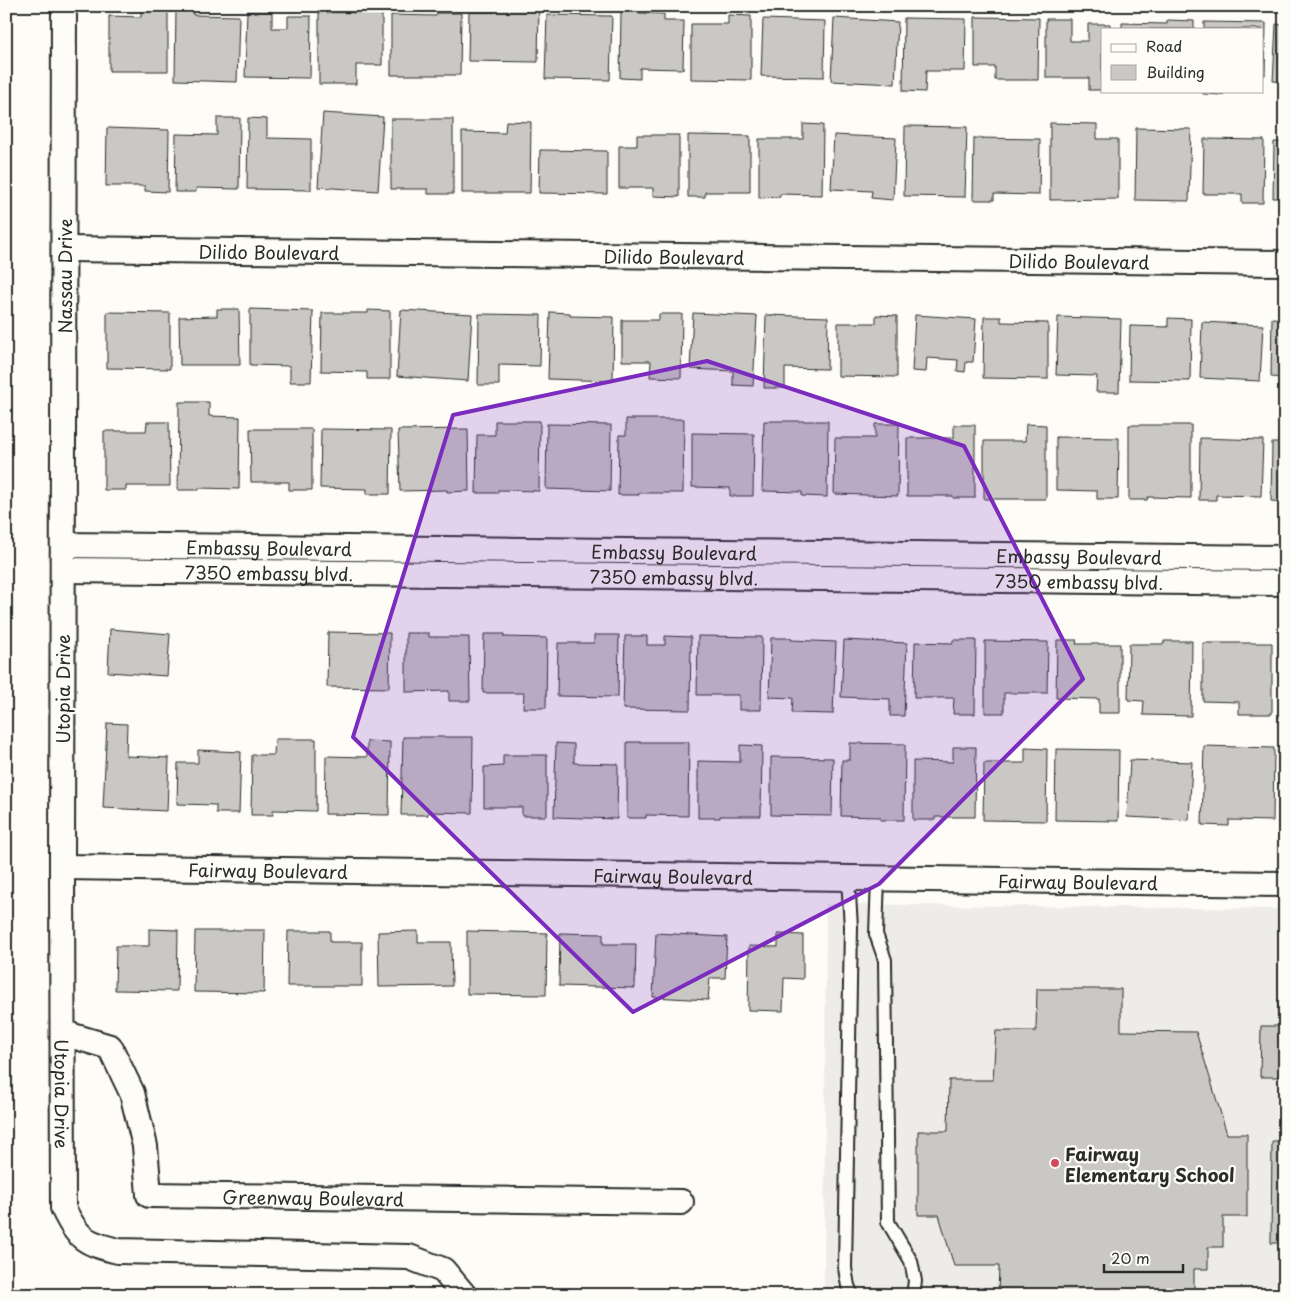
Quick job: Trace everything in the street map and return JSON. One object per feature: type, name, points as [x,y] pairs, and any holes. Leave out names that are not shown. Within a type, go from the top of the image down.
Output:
[{"type":"street","name":"Nassau Drive","points":[[63,545],[64,6]]},
{"type":"street","name":"Dilido Boulevard","points":[[64,249],[1285,263]]},
{"type":"street","name":"Embassy Boulevard","points":[[63,545],[1285,558]]},
{"type":"street","name":"Utopia Drive","points":[[63,545],[62,1033],[64,1208],[73,1228],[92,1244],[118,1251],[409,1257],[443,1270],[464,1295]]},
{"type":"street","name":"7350 embassy blvd.","points":[[63,570],[1285,583]]},
{"type":"street","name":"Fairway Boulevard","points":[[62,867],[1285,884]]},
{"type":"street","name":"Greenway Boulevard","points":[[62,1033],[110,1047],[132,1094],[145,1146],[149,1195],[681,1202]]},
{"type":"lane","points":[[848,878],[851,928],[845,1268],[848,1286],[852,1295]]},
{"type":"lane","points":[[878,878],[876,934],[885,960],[888,1222],[911,1261],[915,1281],[913,1295]]},
{"type":"highlighted area","points":[[707,361],[964,446],[1083,679],[879,884],[633,1012],[353,737],[453,415]]},
{"type":"shaded area","name":"Fairway Elementary School","points":[[826,904],[1285,909],[1285,1295],[824,1295]]},
{"type":"shaded area","points":[[32,1292],[138,1295],[32,1295]]},
{"type":"building","points":[[494,6],[539,6],[538,62],[468,61],[469,12],[494,12]]},
{"type":"building","points":[[176,9],[193,10],[193,15],[239,16],[237,82],[175,80]]},
{"type":"building","points":[[141,10],[168,10],[168,71],[109,71],[109,16],[141,17]]},
{"type":"building","points":[[247,11],[272,11],[272,28],[288,28],[288,16],[311,16],[310,78],[245,77]]},
{"type":"building","points":[[319,12],[382,13],[382,65],[356,65],[356,84],[319,84]]},
{"type":"building","points":[[621,12],[664,14],[664,21],[684,21],[683,69],[640,68],[640,79],[620,78]]},
{"type":"building","points":[[437,13],[461,13],[460,75],[391,75],[391,15],[436,16]]},
{"type":"building","points":[[547,15],[612,16],[610,80],[545,79]]},
{"type":"building","points":[[728,15],[751,16],[751,80],[691,79],[691,24],[728,24]]},
{"type":"building","points":[[975,17],[1039,18],[1038,80],[995,80],[995,67],[975,67]]},
{"type":"building","points":[[834,18],[898,22],[895,84],[831,81]]},
{"type":"building","points":[[904,18],[966,19],[965,71],[926,71],[925,92],[903,91]]},
{"type":"building","points":[[763,19],[825,21],[824,77],[761,76]]},
{"type":"building","points":[[1046,19],[1070,19],[1070,41],[1088,41],[1088,24],[1110,24],[1110,28],[1101,28],[1101,90],[1089,90],[1089,78],[1046,78]]},
{"type":"building","points":[[1167,20],[1194,21],[1194,28],[1122,28],[1122,23],[1167,24]]},
{"type":"building","points":[[1204,22],[1266,23],[1265,75],[1264,28],[1204,28]]},
{"type":"building","points":[[1276,24],[1285,25],[1285,82],[1273,81]]},
{"type":"building","points":[[1203,92],[1223,92],[1223,95],[1203,94]]},
{"type":"building","points":[[323,113],[383,117],[378,191],[318,187]]},
{"type":"building","points":[[217,118],[240,118],[239,189],[196,188],[196,192],[175,192],[176,134],[217,135]]},
{"type":"building","points":[[248,118],[267,119],[267,138],[311,139],[311,190],[247,189]]},
{"type":"building","points":[[391,119],[453,119],[453,194],[428,194],[428,189],[391,189]]},
{"type":"building","points":[[506,121],[531,122],[530,193],[462,193],[462,132],[505,133]]},
{"type":"building","points":[[1050,123],[1097,124],[1097,139],[1118,139],[1118,199],[1050,200]]},
{"type":"building","points":[[803,124],[823,125],[822,195],[780,194],[780,197],[759,198],[759,139],[803,139]]},
{"type":"building","points":[[905,126],[967,127],[965,197],[904,196]]},
{"type":"building","points":[[107,128],[169,130],[168,192],[145,191],[145,186],[106,186]]},
{"type":"building","points":[[1136,128],[1191,129],[1189,201],[1135,200]]},
{"type":"building","points":[[637,135],[679,135],[679,197],[653,196],[653,188],[619,188],[619,146],[637,146]]},
{"type":"building","points":[[688,135],[750,136],[750,192],[705,192],[705,197],[688,197]]},
{"type":"building","points":[[834,135],[896,138],[893,200],[871,198],[872,191],[831,189]]},
{"type":"building","points":[[974,138],[1040,139],[1039,195],[994,194],[994,200],[973,200]]},
{"type":"building","points":[[1204,139],[1264,140],[1263,203],[1242,203],[1242,194],[1203,194]]},
{"type":"building","points":[[1274,142],[1285,142],[1285,198],[1273,198]]},
{"type":"building","points":[[540,150],[607,151],[607,194],[539,193]]},
{"type":"building","points":[[217,309],[239,309],[240,365],[180,365],[179,317],[217,316]]},
{"type":"building","points":[[250,309],[313,311],[311,382],[290,382],[290,366],[250,365]]},
{"type":"building","points":[[368,310],[390,311],[390,379],[367,379],[367,372],[321,371],[322,313],[368,313]]},
{"type":"building","points":[[401,310],[472,314],[468,381],[397,376]]},
{"type":"building","points":[[107,312],[170,313],[170,369],[107,368]]},
{"type":"building","points":[[550,312],[570,313],[570,316],[614,317],[613,381],[548,379]]},
{"type":"building","points":[[693,313],[757,316],[753,386],[733,385],[733,371],[690,369]]},
{"type":"building","points":[[479,314],[541,315],[540,366],[499,365],[499,385],[478,385]]},
{"type":"building","points":[[659,314],[682,314],[681,378],[650,377],[651,361],[622,361],[622,320],[659,320]]},
{"type":"building","points":[[766,315],[828,317],[827,369],[785,368],[785,388],[764,388]]},
{"type":"building","points":[[876,315],[897,316],[897,377],[838,376],[838,323],[876,323]]},
{"type":"building","points":[[915,315],[976,319],[973,362],[966,362],[965,372],[957,371],[958,360],[927,358],[926,372],[912,371]]},
{"type":"building","points":[[984,317],[1001,317],[1001,322],[1048,323],[1048,379],[983,378]]},
{"type":"building","points":[[1058,317],[1121,319],[1119,392],[1096,392],[1097,376],[1056,375]]},
{"type":"building","points":[[1168,318],[1191,319],[1190,381],[1129,380],[1130,326],[1168,327]]},
{"type":"building","points":[[1272,318],[1285,319],[1285,378],[1271,377]]},
{"type":"building","points":[[1202,322],[1263,325],[1260,381],[1200,378]]},
{"type":"building","points":[[179,402],[209,402],[209,416],[240,417],[239,489],[199,488],[199,490],[178,490]]},
{"type":"building","points":[[626,419],[684,419],[683,493],[618,495],[619,435],[626,435]]},
{"type":"building","points":[[495,421],[540,421],[539,491],[498,490],[498,493],[476,493],[477,435],[495,435]]},
{"type":"building","points":[[764,421],[828,421],[827,497],[802,496],[802,492],[762,491]]},
{"type":"building","points":[[147,422],[169,422],[170,486],[126,486],[126,490],[104,490],[104,431],[146,431]]},
{"type":"building","points":[[547,424],[611,425],[610,491],[546,489]]},
{"type":"building","points":[[875,424],[899,424],[898,496],[834,494],[835,438],[875,438]]},
{"type":"building","points":[[1026,424],[1046,425],[1046,499],[984,499],[984,441],[1025,441]]},
{"type":"building","points":[[954,425],[975,425],[975,498],[907,496],[907,438],[954,438]]},
{"type":"building","points":[[1129,425],[1191,425],[1191,498],[1148,497],[1147,500],[1129,500]]},
{"type":"building","points":[[250,429],[312,429],[312,490],[289,490],[289,482],[251,482]]},
{"type":"building","points":[[321,429],[391,430],[390,494],[367,494],[367,489],[320,488]]},
{"type":"building","points":[[468,429],[469,491],[400,491],[398,430]]},
{"type":"building","points":[[692,433],[754,434],[753,496],[730,496],[730,488],[692,487]]},
{"type":"building","points":[[1056,437],[1119,438],[1118,499],[1097,499],[1097,491],[1056,490]]},
{"type":"building","points":[[1200,438],[1263,440],[1261,496],[1216,495],[1216,500],[1199,500]]},
{"type":"building","points":[[1272,443],[1285,443],[1285,502],[1271,501]]},
{"type":"building","points":[[110,629],[170,634],[167,676],[108,672]]},
{"type":"building","points":[[328,632],[390,633],[389,688],[327,687]]},
{"type":"building","points":[[406,633],[429,633],[429,637],[469,637],[470,701],[449,701],[449,691],[406,692]]},
{"type":"building","points":[[484,634],[504,634],[504,637],[547,638],[546,708],[523,708],[524,693],[483,693]]},
{"type":"building","points":[[594,635],[619,635],[618,697],[557,696],[558,643],[594,643]]},
{"type":"building","points":[[625,636],[647,636],[647,645],[665,645],[665,636],[691,637],[690,710],[623,709]]},
{"type":"building","points":[[698,636],[762,637],[761,710],[739,710],[739,695],[697,695]]},
{"type":"building","points":[[771,638],[836,642],[833,714],[792,713],[793,698],[769,697]]},
{"type":"building","points":[[844,640],[907,643],[904,716],[890,716],[890,699],[841,697]]},
{"type":"building","points":[[953,640],[976,640],[975,714],[953,714],[954,698],[914,698],[915,642],[953,643]]},
{"type":"building","points":[[1057,640],[1077,640],[1076,644],[1120,644],[1120,713],[1099,713],[1099,699],[1056,698]]},
{"type":"building","points":[[985,641],[1048,642],[1047,693],[1004,693],[1004,713],[985,713]]},
{"type":"building","points":[[1164,641],[1192,641],[1191,716],[1143,715],[1144,701],[1128,700],[1129,644],[1164,644]]},
{"type":"building","points":[[1284,642],[1285,704],[1283,704]]},
{"type":"building","points":[[1203,643],[1272,643],[1272,714],[1239,714],[1239,702],[1203,701]]},
{"type":"building","points":[[107,723],[127,724],[126,756],[169,758],[167,811],[103,808]]},
{"type":"building","points":[[403,737],[473,737],[472,813],[428,812],[428,815],[401,815]]},
{"type":"building","points":[[275,739],[316,739],[316,811],[273,810],[273,815],[251,815],[252,755],[274,755]]},
{"type":"building","points":[[367,741],[390,742],[389,815],[325,814],[326,756],[367,757]]},
{"type":"building","points":[[627,742],[689,742],[688,816],[646,815],[646,818],[627,818]]},
{"type":"building","points":[[556,743],[574,744],[574,763],[618,764],[617,819],[554,817]]},
{"type":"building","points":[[850,743],[905,744],[904,820],[880,820],[880,817],[841,816],[842,760],[850,760]]},
{"type":"building","points":[[740,745],[762,746],[761,816],[698,818],[698,761],[740,762]]},
{"type":"building","points":[[1204,746],[1274,748],[1273,821],[1229,820],[1229,826],[1202,825]]},
{"type":"building","points":[[953,747],[976,747],[975,817],[935,817],[935,820],[913,820],[913,761],[953,762]]},
{"type":"building","points":[[1025,748],[1047,749],[1046,821],[983,820],[984,763],[1025,763]]},
{"type":"building","points":[[1056,749],[1119,750],[1118,821],[1055,820]]},
{"type":"building","points":[[198,750],[241,752],[239,813],[216,813],[216,805],[177,804],[178,763],[198,763]]},
{"type":"building","points":[[503,755],[547,755],[547,816],[522,816],[522,807],[484,807],[484,767],[503,766]]},
{"type":"building","points":[[771,757],[833,758],[832,816],[771,815]]},
{"type":"building","points":[[1130,760],[1192,762],[1189,820],[1127,817]]},
{"type":"building","points":[[149,929],[178,930],[177,991],[115,990],[116,946],[149,946]]},
{"type":"building","points":[[265,930],[264,993],[194,992],[195,931]]},
{"type":"building","points":[[288,931],[330,931],[330,942],[362,942],[362,986],[287,986]]},
{"type":"building","points":[[418,931],[418,942],[451,942],[452,986],[379,987],[378,932]]},
{"type":"building","points":[[467,931],[547,933],[546,995],[467,994]]},
{"type":"building","points":[[560,933],[603,934],[603,944],[636,944],[635,988],[559,986]]},
{"type":"building","points":[[656,933],[727,937],[725,978],[710,978],[708,1000],[653,997]]},
{"type":"building","points":[[778,934],[803,935],[803,979],[784,978],[783,1011],[748,1010],[749,946],[778,947]]},
{"type":"building","points":[[1037,989],[1121,989],[1121,1031],[1196,1032],[1227,1134],[1247,1134],[1247,1217],[1223,1217],[1223,1247],[1208,1247],[1208,1269],[1194,1269],[1194,1295],[998,1295],[999,1266],[954,1266],[939,1215],[918,1215],[918,1131],[948,1131],[949,1080],[993,1080],[996,1031],[1036,1031]]},
{"type":"building","points":[[1278,1003],[1285,1003],[1285,1077],[1260,1077],[1261,1026],[1278,1026]]},
{"type":"building","points":[[1272,1141],[1285,1141],[1285,1243],[1271,1243]]},
{"type":"place","name":"Fairway Elementary School","points":[[1055,1163]]}]
